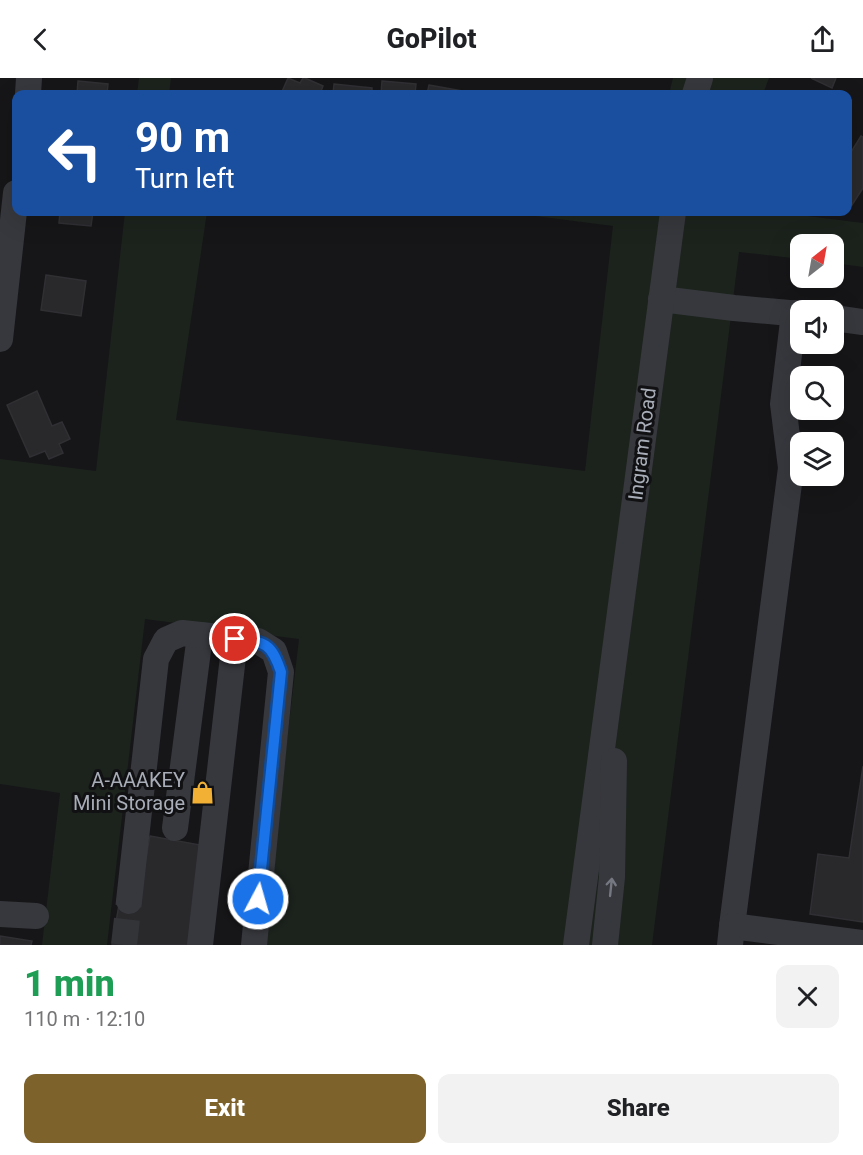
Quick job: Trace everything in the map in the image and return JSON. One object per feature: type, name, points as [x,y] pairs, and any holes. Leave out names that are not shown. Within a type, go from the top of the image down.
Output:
[{"type":"street","points":[[0,339],[13,216]]},
{"type":"street","name":"Ingram Road","points":[[576,945],[672,216]]},
{"type":"street","points":[[661,298],[734,308],[790,312]]},
{"type":"street","points":[[844,319],[863,322]]},
{"type":"street","points":[[791,354],[783,404],[791,468],[731,935],[863,943]]},
{"type":"street","points":[[129,901],[156,659],[165,640],[182,633],[258,641],[274,651],[281,672],[254,945]]},
{"type":"street","points":[[175,828],[200,635]]},
{"type":"street","points":[[200,945],[235,639]]},
{"type":"street","name":"Ingram Road","points":[[605,945],[612,878],[613,838],[614,739],[611,677]]},
{"type":"street","points":[[138,824],[213,833]]},
{"type":"street","points":[[0,914],[36,916]]},
{"type":"shaded area","points":[[139,78],[171,78],[170,90],[138,90]]},
{"type":"shaded area","points":[[673,78],[769,78],[764,90],[670,90]]},
{"type":"shaded area","points":[[125,216],[206,216],[176,420],[585,471],[613,226],[536,216],[807,216],[863,223],[863,267],[844,264],[844,234],[790,234],[790,258],[739,252],[652,945],[263,945],[299,639],[145,619],[107,945],[42,945],[60,793],[0,784],[0,459],[96,471]]},
{"type":"building","points":[[288,78],[300,83],[305,78],[323,86],[322,90],[283,90]]},
{"type":"building","points":[[811,78],[836,78],[832,88]]},
{"type":"building","points":[[78,81],[108,84],[107,90],[77,90]]},
{"type":"building","points":[[382,81],[416,84],[415,90],[381,90]]},
{"type":"building","points":[[334,84],[372,88],[372,90],[333,90]]},
{"type":"building","points":[[429,85],[456,90],[428,90]]},
{"type":"building","points":[[861,136],[863,137],[863,188],[852,205],[852,151]]},
{"type":"building","points":[[60,216],[92,216],[91,226],[59,223]]},
{"type":"building","points":[[46,275],[86,281],[81,316],[41,310]]},
{"type":"building","points":[[37,391],[52,426],[62,422],[70,439],[59,444],[63,453],[49,459],[45,451],[30,457],[7,405]]},
{"type":"building","points":[[863,766],[863,922],[810,914],[818,854],[849,858]]},
{"type":"building","points":[[150,836],[206,846],[189,945],[112,945],[120,899],[138,902]]},
{"type":"building","points":[[0,936],[32,941],[31,945],[0,945]]},
{"type":"tunnel","points":[[124,945],[129,901]]},
{"type":"place","name":"A-AAAKEY Mini Storage","points":[[203,792]]},
{"type":"route","points":[[235,639],[258,641],[274,651],[281,672],[258,899]]}]
